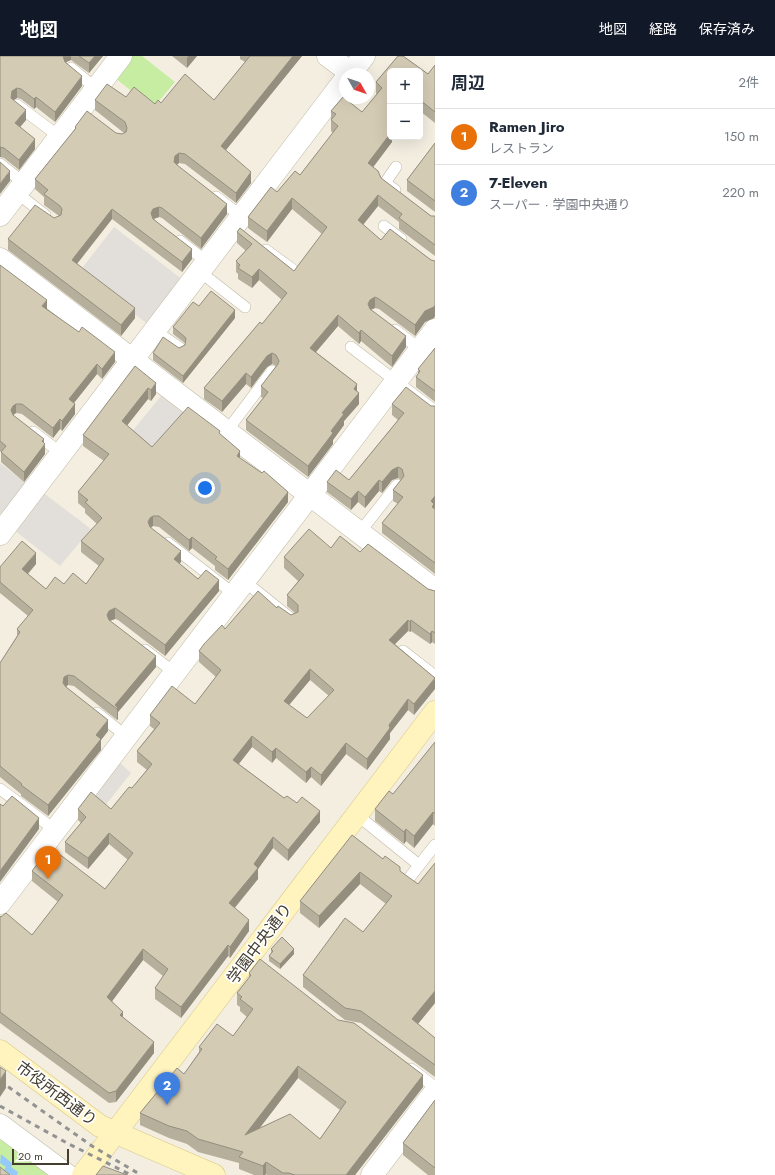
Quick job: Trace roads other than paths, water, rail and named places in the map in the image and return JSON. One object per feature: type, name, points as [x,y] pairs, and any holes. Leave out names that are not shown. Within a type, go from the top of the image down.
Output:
[{"type":"street","points":[[0,215],[60,136],[87,113],[97,89],[122,56]]},
{"type":"street","points":[[328,56],[340,68]]},
{"type":"street","points":[[354,68],[364,56]]},
{"type":"street","points":[[0,534],[203,266],[240,225],[339,88]]},
{"type":"street","points":[[0,259],[435,590]]},
{"type":"street","points":[[0,903],[50,842],[126,736],[435,330]]},
{"type":"street","name":"学園中央通り","points":[[84,1175],[116,1132],[254,958],[357,814],[434,715]]},
{"type":"street","name":"市役所西通り","points":[[0,1050],[100,1126],[214,1175]]},
{"type":"street","points":[[372,1175],[435,1092]]},
{"type":"street","points":[[0,1125],[67,1175]]},
{"type":"lane","points":[[70,67],[97,89]]},
{"type":"lane","points":[[18,105],[60,136]]},
{"type":"lane","points":[[0,164],[21,188],[55,222]]},
{"type":"lane","points":[[396,167],[385,183],[404,197]]},
{"type":"lane","points":[[205,188],[240,225]]},
{"type":"lane","points":[[384,226],[412,248]]},
{"type":"lane","points":[[170,234],[245,307]]},
{"type":"lane","points":[[257,243],[292,269]]},
{"type":"lane","points":[[386,323],[420,349]]},
{"type":"lane","points":[[154,330],[180,348]]},
{"type":"lane","points":[[351,347],[435,411]]},
{"type":"lane","points":[[227,431],[272,371]]},
{"type":"lane","points":[[24,425],[61,453]]},
{"type":"lane","points":[[360,532],[397,485]]},
{"type":"lane","points":[[161,538],[239,588],[292,619]]},
{"type":"lane","points":[[138,645],[175,673]]},
{"type":"lane","points":[[403,652],[435,676]]},
{"type":"lane","points":[[88,707],[126,736]]},
{"type":"lane","points":[[0,789],[50,842]]},
{"type":"lane","points":[[357,814],[419,865]]},
{"type":"lane","points":[[410,878],[435,845]]},
{"type":"lane","points":[[405,1065],[435,1087]]},
{"type":"water","points":[[1,1154],[13,1164],[11,1167],[18,1172],[17,1175],[11,1175],[4,1170],[6,1167],[0,1163]]},
{"type":"railway","points":[[0,1081],[92,1146],[141,1175]]},
{"type":"railway","points":[[0,1106],[67,1143],[131,1175]]},
{"type":"place","name":"Ramen Jiro","points":[[48,879]]},
{"type":"place","name":"7-Eleven","points":[[167,1105]]}]
